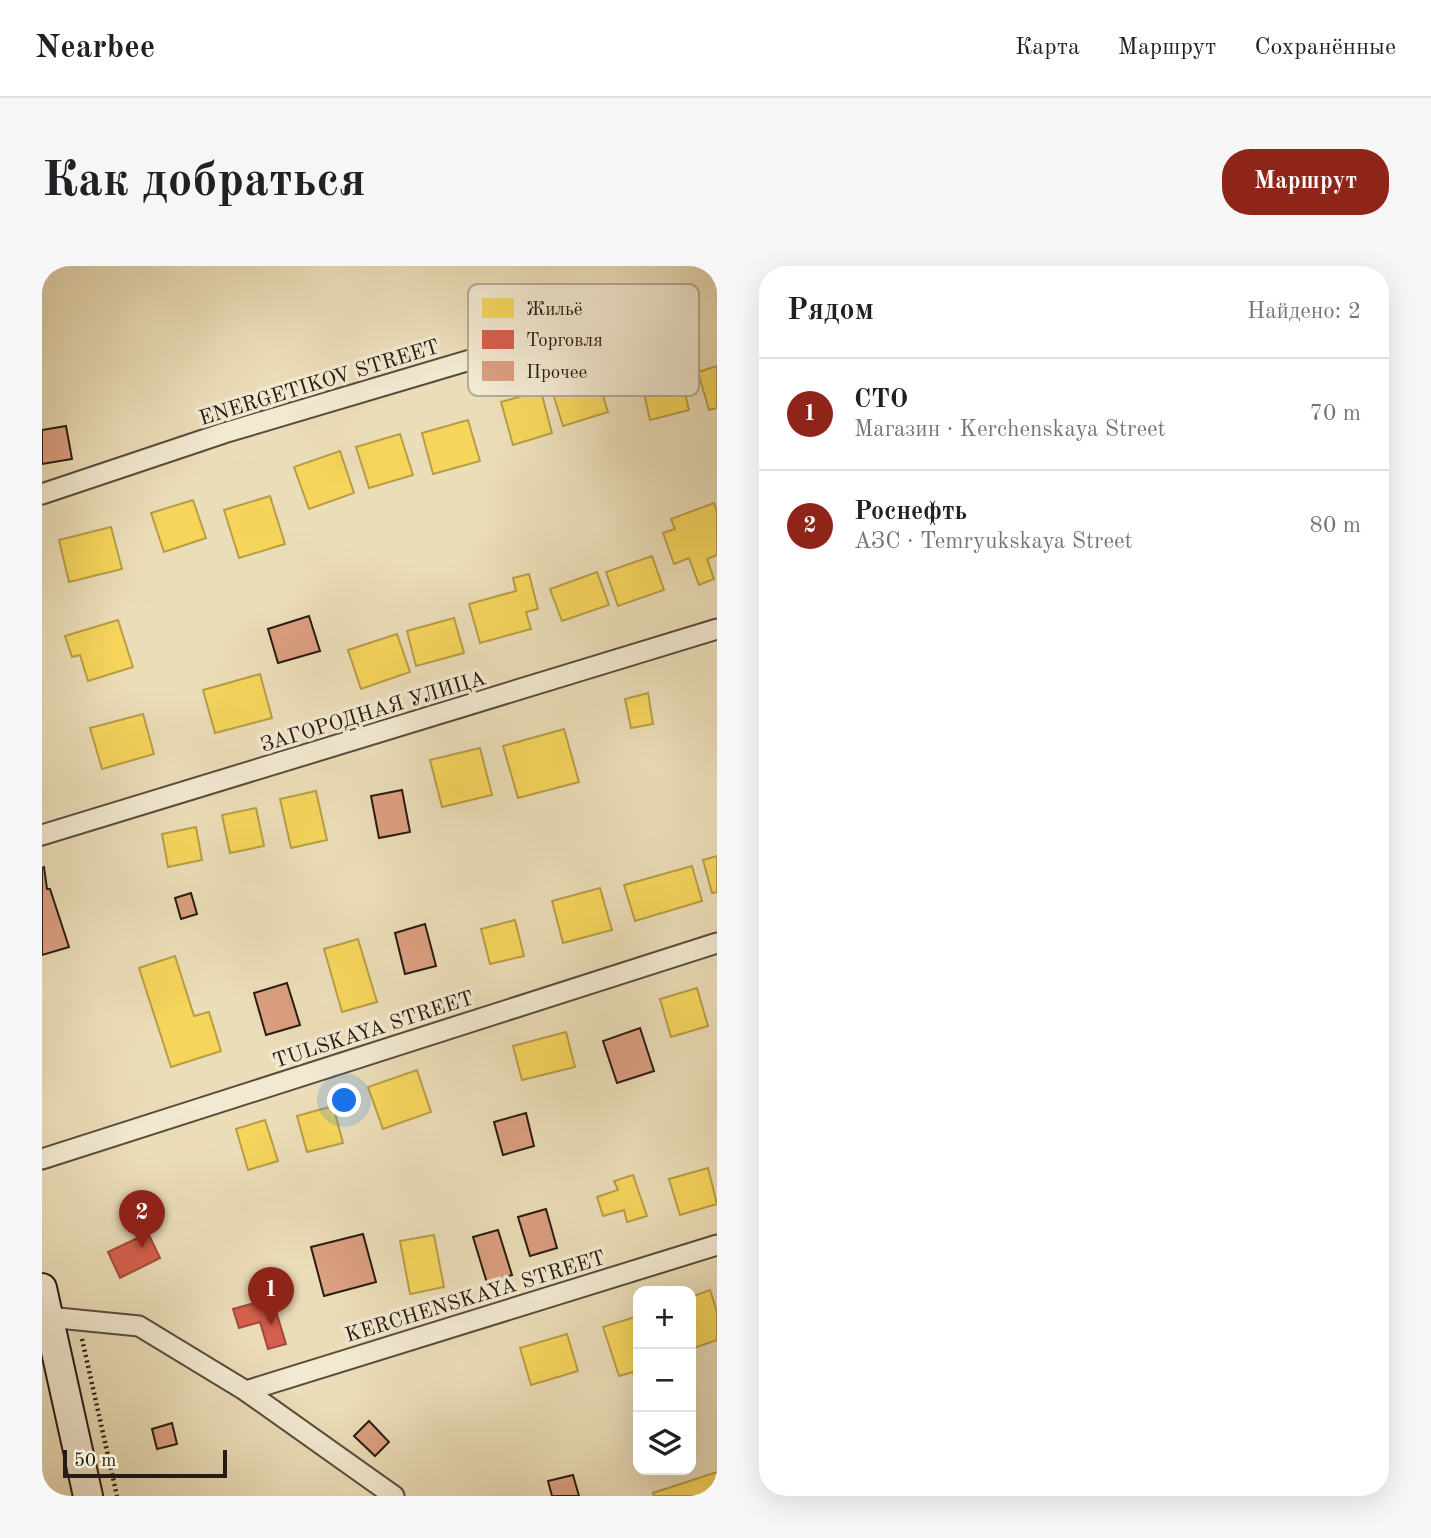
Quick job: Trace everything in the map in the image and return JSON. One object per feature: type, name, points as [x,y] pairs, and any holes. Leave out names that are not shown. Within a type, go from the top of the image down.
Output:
[{"type":"main road","points":[[42,1288],[88,1496]]},
{"type":"street","name":"ENERGETIKOV STREET","points":[[42,494],[224,433],[468,361]]},
{"type":"street","name":"ЗАГОРОДНАЯ УЛИЦА","points":[[42,835],[717,629]]},
{"type":"street","name":"TULSKAYA STREET","points":[[42,1159],[717,943]]},
{"type":"street","name":"KERCHENSKAYA STREET","points":[[246,1391],[717,1245]]},
{"type":"street","points":[[48,1317],[139,1326],[246,1391],[394,1496]]},
{"type":"path","points":[[80,1320],[85,1357],[117,1496]]},
{"type":"building: Жильё","points":[[717,366],[717,408],[709,410],[699,372]]},
{"type":"building: Жильё","points":[[523,396],[542,396],[552,433],[513,445],[501,402]]},
{"type":"building: Жильё","points":[[554,396],[603,396],[608,412],[563,426]]},
{"type":"building: Жильё","points":[[645,396],[686,396],[689,410],[650,420]]},
{"type":"building: Жильё","points":[[468,420],[480,461],[433,474],[422,433]]},
{"type":"building: Жильё","points":[[400,434],[413,475],[369,488],[356,447]]},
{"type":"building: Жильё","points":[[340,451],[354,493],[309,509],[294,467]]},
{"type":"building: Жильё","points":[[270,496],[285,544],[239,558],[224,510]]},
{"type":"building: Жильё","points":[[193,500],[206,538],[164,552],[151,513]]},
{"type":"building: Жильё","points":[[714,503],[717,511],[717,555],[707,559],[714,579],[699,585],[689,558],[674,564],[663,533],[675,529],[671,519]]},
{"type":"building: Жильё","points":[[111,527],[122,569],[69,582],[59,540]]},
{"type":"building: Жильё","points":[[652,556],[664,590],[618,606],[606,572]]},
{"type":"building: Жильё","points":[[597,572],[609,605],[562,621],[550,589]]},
{"type":"building: Жильё","points":[[529,574],[538,609],[526,612],[531,629],[480,643],[469,604],[516,591],[513,578]]},
{"type":"building: Жильё","points":[[454,618],[464,653],[416,666],[407,631]]},
{"type":"building: Жильё","points":[[118,620],[133,667],[88,681],[80,655],[72,657],[65,636]]},
{"type":"building: Жильё","points":[[397,634],[410,672],[361,689],[348,650]]},
{"type":"building: Жильё","points":[[260,674],[272,718],[215,733],[203,690]]},
{"type":"building: Жильё","points":[[648,693],[653,724],[631,728],[625,699]]},
{"type":"building: Жильё","points":[[143,714],[154,754],[102,769],[90,728]]},
{"type":"building: Жильё","points":[[564,729],[579,782],[518,798],[503,746]]},
{"type":"building: Жильё","points":[[480,748],[492,795],[442,807],[430,760]]},
{"type":"building: Жильё","points":[[316,791],[327,840],[291,848],[280,799]]},
{"type":"building: Жильё","points":[[256,808],[264,846],[230,853],[222,815]]},
{"type":"building: Жильё","points":[[196,827],[202,860],[168,867],[162,834]]},
{"type":"building: Жильё","points":[[717,856],[717,892],[712,893],[703,860]]},
{"type":"building: Жильё","points":[[692,866],[702,901],[635,921],[624,885]]},
{"type":"building: Жильё","points":[[600,888],[612,930],[563,943],[552,901]]},
{"type":"building: Жильё","points":[[515,920],[524,956],[490,964],[481,929]]},
{"type":"building: Жильё","points":[[358,939],[377,1002],[342,1012],[324,949]]},
{"type":"building: Жильё","points":[[175,956],[194,1016],[209,1012],[221,1051],[171,1067],[139,968]]},
{"type":"building: Жильё","points":[[697,988],[708,1026],[671,1037],[660,999]]},
{"type":"building: Жильё","points":[[566,1032],[575,1067],[522,1080],[513,1046]]},
{"type":"building: Жильё","points":[[417,1070],[431,1112],[383,1129],[368,1087]]},
{"type":"building: Жильё","points":[[333,1106],[343,1143],[307,1152],[297,1116]]},
{"type":"building: Жильё","points":[[265,1120],[278,1161],[248,1170],[236,1129]]},
{"type":"building: Жильё","points":[[708,1168],[717,1204],[680,1215],[669,1179]]},
{"type":"building: Жильё","points":[[633,1175],[647,1216],[627,1222],[624,1210],[603,1216],[597,1197],[618,1190],[614,1181]]},
{"type":"building: Жильё","points":[[434,1235],[444,1287],[410,1294],[400,1241]]},
{"type":"building: Жильё","points":[[710,1290],[717,1312],[717,1340],[696,1347],[696,1295]]},
{"type":"building: Жильё","points":[[633,1318],[633,1372],[619,1376],[603,1327]]},
{"type":"building: Жильё","points":[[567,1334],[578,1371],[531,1385],[520,1348]]},
{"type":"building: Жильё","points":[[717,1472],[717,1496],[654,1496],[653,1493]]},
{"type":"building: Торговля","points":[[148,1233],[160,1258],[120,1278],[108,1252]]},
{"type":"building: Торговля","points":[[272,1298],[286,1344],[268,1349],[260,1322],[239,1328],[233,1309]]},
{"type":"building: Прочее","points":[[66,426],[72,459],[42,464],[42,430]]},
{"type":"building: Прочее","points":[[309,616],[320,651],[278,663],[268,629]]},
{"type":"building: Прочее","points":[[402,790],[410,832],[379,838],[371,796]]},
{"type":"building: Прочее","points":[[44,867],[47,889],[50,889],[69,947],[42,955],[42,868]]},
{"type":"building: Прочее","points":[[191,893],[197,914],[181,919],[175,898]]},
{"type":"building: Прочее","points":[[425,924],[436,966],[405,974],[395,933]]},
{"type":"building: Прочее","points":[[287,983],[300,1025],[266,1035],[254,993]]},
{"type":"building: Прочее","points":[[640,1028],[654,1071],[617,1083],[603,1041]]},
{"type":"building: Прочее","points":[[526,1113],[534,1146],[503,1155],[494,1122]]},
{"type":"building: Прочее","points":[[546,1209],[557,1248],[530,1256],[518,1217]]},
{"type":"building: Прочее","points":[[498,1230],[512,1275],[487,1283],[473,1237]]},
{"type":"building: Прочее","points":[[363,1234],[376,1282],[324,1296],[311,1247]]},
{"type":"building: Прочее","points":[[369,1421],[389,1442],[375,1456],[354,1436]]},
{"type":"building: Прочее","points":[[172,1423],[177,1444],[157,1449],[152,1429]]},
{"type":"building: Прочее","points":[[573,1475],[579,1496],[552,1496],[548,1481]]},
{"type":"place","name":"Роснефть","points":[[142,1248]]},
{"type":"place","name":"СТО","points":[[271,1325]]}]
